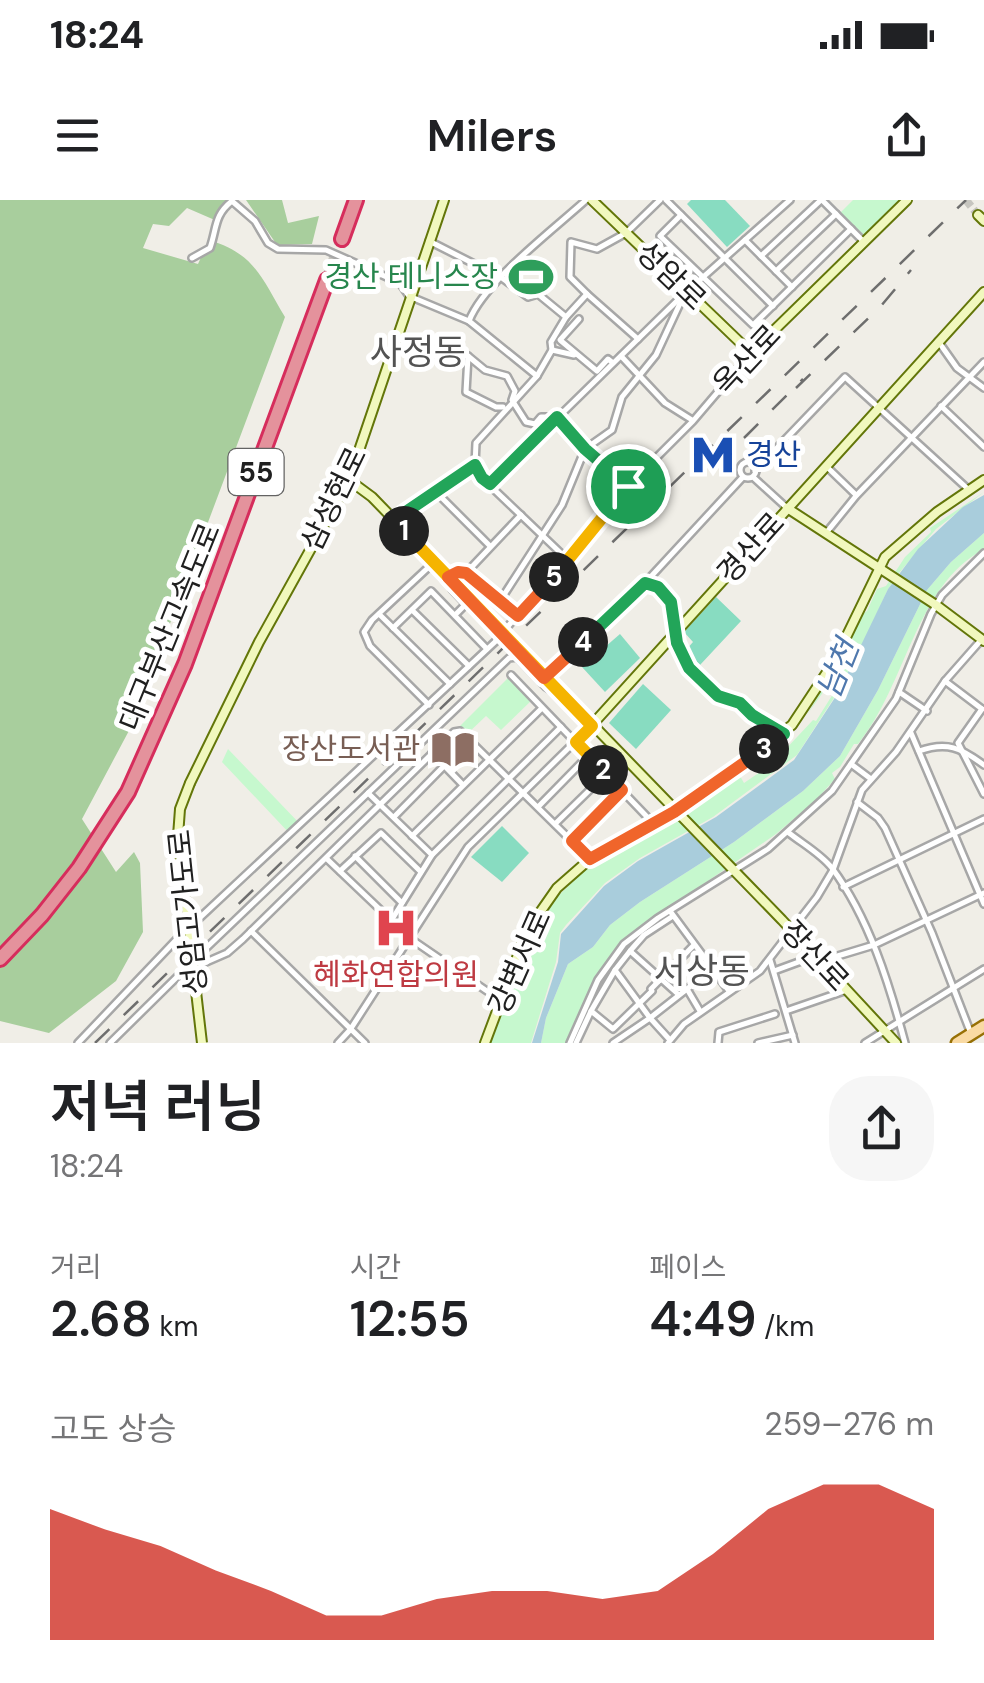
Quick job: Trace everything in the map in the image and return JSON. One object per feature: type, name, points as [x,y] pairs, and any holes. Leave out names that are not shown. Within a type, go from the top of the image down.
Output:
[{"type":"highway","points":[[348,200],[339,238],[356,200]]},
{"type":"highway","name":"대구부산고속도로","points":[[0,958],[79,868],[125,790],[182,663],[324,279]]},
{"type":"highway","name":"대구부산고속도로","points":[[0,949],[68,872],[125,790]]},
{"type":"main road","points":[[958,1043],[984,1026]]},
{"type":"street","name":"삼성현로","points":[[190,783],[259,642],[349,480],[444,200]]},
{"type":"street","points":[[469,321],[474,306],[589,200]]},
{"type":"street","name":"성암로","points":[[589,200],[751,352]]},
{"type":"street","points":[[638,339],[570,277],[571,242],[597,249],[626,233],[663,200],[772,306]]},
{"type":"street","points":[[761,256],[822,200],[864,242]]},
{"type":"street","name":"옥산로","points":[[78,1043],[176,940],[497,640],[628,486],[693,420],[751,352],[907,200]]},
{"type":"street","points":[[192,258],[210,248],[214,222],[221,209],[232,201],[255,222],[268,243],[278,249],[326,250],[400,283],[410,296],[469,321],[537,376]]},
{"type":"street","points":[[490,484],[785,201]]},
{"type":"street","points":[[776,271],[836,214]]},
{"type":"street","points":[[681,215],[660,236],[753,325],[851,229]]},
{"type":"street","points":[[744,239],[792,287]]},
{"type":"street","points":[[429,241],[502,278],[528,297],[538,294],[566,317]]},
{"type":"street","points":[[500,601],[562,505],[585,449],[612,430],[622,396],[656,355],[686,292]]},
{"type":"street","name":"경산로","points":[[338,1043],[351,1029],[468,847],[592,726],[984,292]]},
{"type":"street","points":[[568,560],[482,478],[475,465],[476,443],[537,376],[552,350],[550,342],[587,294]]},
{"type":"street","points":[[579,319],[560,340],[596,371],[608,359],[613,363]]},
{"type":"street","points":[[937,340],[957,368],[984,388]]},
{"type":"street","points":[[418,343],[468,356],[485,370],[508,376],[515,391],[512,400]]},
{"type":"street","points":[[552,350],[574,355]]},
{"type":"street","points":[[468,356],[466,392],[496,407],[506,407]]},
{"type":"street","points":[[621,356],[665,403],[693,420]]},
{"type":"street","points":[[824,535],[984,362]]},
{"type":"street","points":[[544,678],[645,583],[743,477],[754,471],[845,377],[970,490]]},
{"type":"street","points":[[512,400],[526,422],[535,424],[541,417],[557,417],[585,449],[628,486]]},
{"type":"street","points":[[942,406],[984,447]]},
{"type":"street","points":[[394,520],[475,465]]},
{"type":"street","points":[[615,970],[669,1042],[700,1011],[760,971],[833,870],[857,802],[871,779],[911,733],[945,681],[983,639],[824,535],[787,508],[754,471],[742,465],[743,477]]},
{"type":"street","points":[[826,466],[856,496]]},
{"type":"street","points":[[349,480],[372,497],[674,813]]},
{"type":"street","name":"강변서로","points":[[484,1043],[512,964],[536,916],[558,888],[590,859],[674,813],[784,734],[835,660],[898,545],[984,480]]},
{"type":"street","points":[[436,492],[490,546]]},
{"type":"street","points":[[466,573],[522,515]]},
{"type":"street","points":[[573,1043],[598,980],[612,958],[638,933],[789,833],[832,790],[899,692],[936,605],[969,564],[984,553]]},
{"type":"street","points":[[429,705],[366,640],[367,626],[434,563]]},
{"type":"street","points":[[447,576],[466,573],[517,617]]},
{"type":"street","points":[[447,576],[452,589],[466,604],[454,615]]},
{"type":"street","points":[[645,583],[658,587],[671,602],[676,618],[674,635],[686,664],[716,695],[740,703],[784,734]]},
{"type":"street","points":[[393,628],[431,591],[488,649]]},
{"type":"street","points":[[412,610],[469,666]]},
{"type":"street","points":[[378,614],[450,684]]},
{"type":"street","points":[[203,964],[202,952],[509,658],[517,657],[546,688],[566,700]]},
{"type":"street","points":[[512,675],[654,823]]},
{"type":"street","points":[[945,681],[983,710],[958,743],[984,794]]},
{"type":"street","points":[[899,692],[927,711]]},
{"type":"street","points":[[412,836],[543,708]]},
{"type":"street","points":[[391,921],[432,855],[561,727]]},
{"type":"street","points":[[110,1043],[181,973],[232,948],[251,931],[457,730],[590,859]]},
{"type":"street","points":[[911,733],[984,904]]},
{"type":"street","points":[[918,751],[934,746],[961,748],[984,765]]},
{"type":"street","points":[[432,754],[463,785]]},
{"type":"street","points":[[538,807],[589,756]]},
{"type":"street","points":[[851,764],[871,779]]},
{"type":"street","points":[[394,818],[444,766]]},
{"type":"street","points":[[555,824],[606,774]]},
{"type":"street","name":"성암고가도로","points":[[190,783],[180,808],[178,836],[202,1043]]},
{"type":"street","points":[[572,841],[622,790]]},
{"type":"street","points":[[368,793],[432,855]]},
{"type":"street","points":[[857,802],[878,818],[926,920],[972,1034]]},
{"type":"street","name":"장산로","points":[[674,813],[735,871],[896,1043]]},
{"type":"street","points":[[843,887],[984,819]]},
{"type":"street","points":[[340,871],[381,833],[421,872]]},
{"type":"street","points":[[789,833],[833,870],[843,887],[874,944],[905,1043]]},
{"type":"street","points":[[355,856],[402,903]]},
{"type":"street","points":[[327,858],[410,939],[500,1000]]},
{"type":"street","points":[[774,971],[874,944],[982,894]]},
{"type":"street","points":[[671,913],[729,992]]},
{"type":"street","points":[[573,1043],[630,950],[671,913]]},
{"type":"street","points":[[251,931],[366,1043]]},
{"type":"street","points":[[590,1010],[613,1029],[694,944]]},
{"type":"street","points":[[630,950],[680,996]]},
{"type":"street","points":[[770,960],[795,1043]]},
{"type":"street","points":[[613,1043],[712,969]]},
{"type":"street","points":[[865,1043],[984,969]]},
{"type":"street","points":[[687,989],[700,1011]]},
{"type":"street","points":[[786,1010],[846,990]]},
{"type":"street","points":[[718,1043],[719,1032],[775,1014]]},
{"type":"street","points":[[758,1043],[792,1035]]},
{"type":"green space","points":[[0,200],[234,200],[217,221],[187,208],[169,226],[153,224],[143,248],[198,264],[209,240],[237,252],[263,279],[285,317],[132,725],[82,819],[116,872],[134,852],[140,863],[143,932],[116,981],[49,1033],[0,1021]]},
{"type":"green space","points":[[246,200],[282,200],[288,223],[319,216],[312,244],[277,245]]},
{"type":"green space","points":[[691,200],[725,200],[750,226],[727,247],[687,204]]},
{"type":"green space","points":[[853,200],[904,200],[868,236],[862,236],[840,213]]},
{"type":"green space","points":[[984,492],[936,529],[899,573],[847,678],[797,755],[713,817],[640,858],[605,883],[560,933],[556,962],[531,1043],[489,1043],[528,941],[558,896],[587,868],[670,819],[771,750],[740,776],[744,783],[783,756],[816,721],[838,686],[841,680],[834,677],[806,716],[877,589],[886,586],[905,557],[931,532],[930,528]]},
{"type":"green space","points":[[984,533],[984,549],[961,566],[927,611],[875,720],[832,773],[835,779],[776,834],[624,939],[595,980],[567,1043],[541,1043],[546,1018],[568,964],[593,947],[610,925],[640,902],[734,842],[803,791],[840,756],[878,690],[927,590]]},
{"type":"green space","points":[[716,597],[741,621],[700,665],[686,650],[693,642],[684,632]]},
{"type":"green space","points":[[620,634],[640,658],[605,692],[582,667]]},
{"type":"green space","points":[[511,675],[534,698],[501,730],[486,716],[465,736],[454,732]]},
{"type":"green space","points":[[643,684],[671,710],[636,749],[609,723]]},
{"type":"green space","points":[[228,749],[301,825],[291,835],[222,762]]},
{"type":"green space","points":[[502,826],[529,853],[502,882],[471,857]]},
{"type":"water","points":[[984,495],[984,533],[927,590],[878,690],[840,756],[803,791],[734,842],[640,902],[610,925],[593,947],[568,964],[546,1018],[541,1043],[532,1043],[558,962],[561,934],[604,886],[638,861],[716,817],[794,760],[838,693],[888,589],[918,549],[963,507]]},
{"type":"tunnel","points":[[966,200],[978,215]]},
{"type":"tunnel","points":[[327,280],[342,239]]},
{"type":"railway","points":[[95,1043],[966,200]]},
{"type":"railway","points":[[796,388],[881,306],[911,270]]},
{"type":"railway","points":[[744,438],[803,379]]},
{"type":"place","name":"경산 테니스장","points":[[531,277]]},
{"type":"place","name":"경산","points":[[713,455]]},
{"type":"place","name":"장산도서관","points":[[453,749]]},
{"type":"place","name":"혜화연합의원","points":[[396,928]]},
{"type":"district","name":"사정동","points":[[418,352]]},
{"type":"district","name":"서상동","points":[[702,971]]},
{"type":"route","points":[[628,486],[518,616],[466,573],[448,577],[544,678],[645,583],[654,585],[672,604],[676,618],[674,635],[689,668],[718,696],[740,703],[784,734],[674,812],[590,859],[572,841],[622,790],[576,742],[592,726],[544,678],[434,563],[394,520],[475,465],[490,484],[557,417],[585,449],[628,486]]},
{"type":"water label","name":"남천","points":[[838,669]]}]
